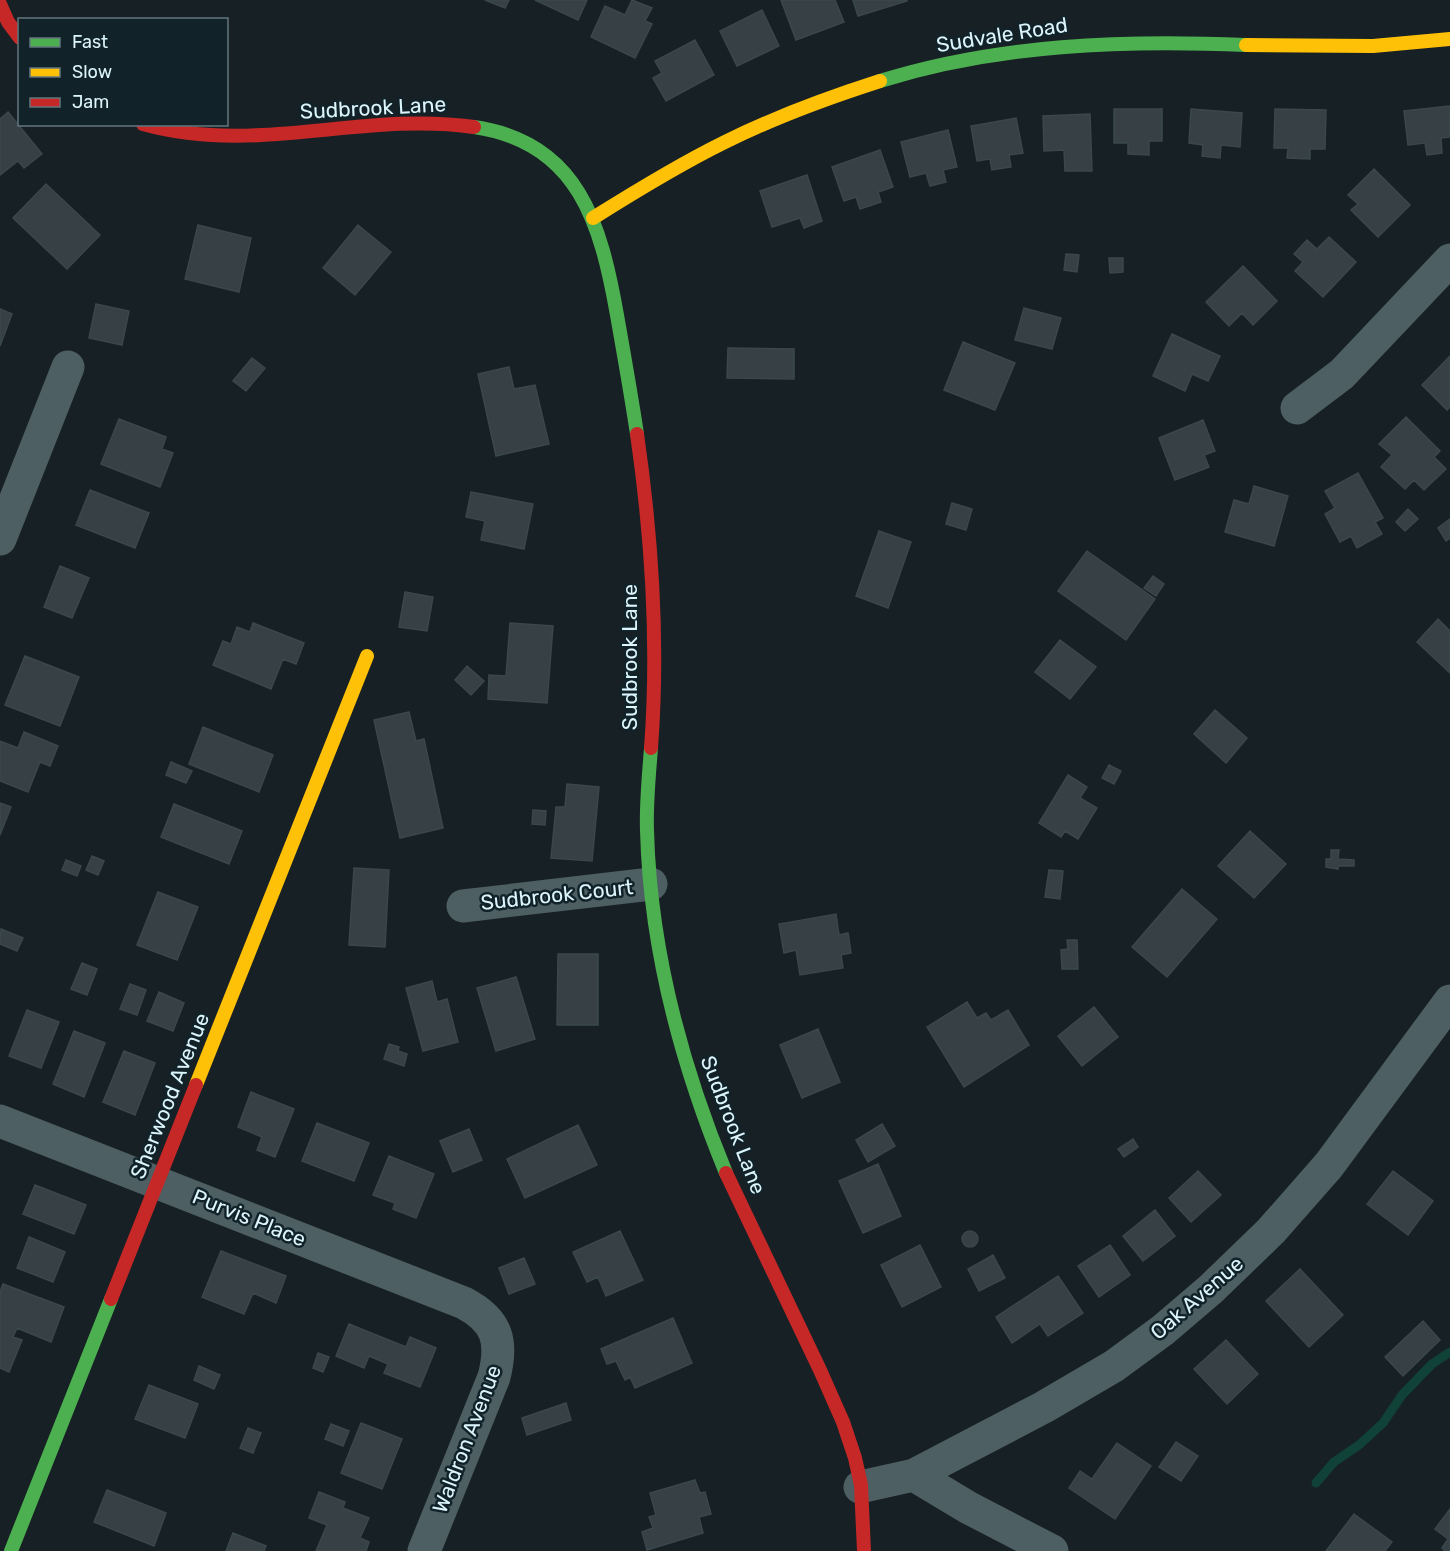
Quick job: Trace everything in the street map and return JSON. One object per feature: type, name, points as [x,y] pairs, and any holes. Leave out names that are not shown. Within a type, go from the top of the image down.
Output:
[{"type":"street","points":[[0,4],[8,22],[18,36]]},
{"type":"street","name":"Sudvale Road","points":[[593,218],[673,169],[743,133],[819,102],[885,79],[968,58],[1061,45],[1143,42],[1354,46],[1450,39]]},
{"type":"street","name":"Sudbrook Lane","points":[[149,126],[206,136],[256,138],[407,124],[459,125],[494,131],[527,142],[553,160],[576,187],[593,218],[615,303],[627,371],[648,531],[655,644],[647,820],[651,885],[659,949],[687,1071],[728,1178],[821,1371],[851,1448],[860,1487],[864,1551]]},
{"type":"street","points":[[1297,408],[1342,374],[1450,260]]},
{"type":"street","points":[[0,538],[68,367]]},
{"type":"street","name":"Sherwood Avenue","points":[[11,1551],[367,656]]},
{"type":"street","name":"Sudbrook Court","points":[[462,906],[651,885]]},
{"type":"street","name":"Oak Avenue","points":[[860,1487],[914,1475],[1044,1407],[1114,1366],[1163,1330],[1211,1289],[1272,1231],[1329,1165],[1450,1001]]},
{"type":"street","name":"Purvis Place","points":[[0,1121],[464,1303],[479,1311],[492,1325]]},
{"type":"street","name":"Waldron Avenue","points":[[424,1551],[494,1377],[499,1357],[498,1341],[492,1325]]},
{"type":"street","points":[[914,1475],[969,1508],[1052,1551]]},
{"type":"building","points":[[485,0],[509,0],[505,8]]},
{"type":"building","points":[[535,0],[587,0],[578,20]]},
{"type":"building","points":[[632,0],[652,8],[645,21],[652,24],[635,58],[591,37],[605,6],[625,15]]},
{"type":"building","points":[[781,0],[835,0],[844,22],[796,40]]},
{"type":"building","points":[[853,0],[907,0],[907,1],[858,16]]},
{"type":"building","points":[[762,10],[779,46],[737,66],[720,31]]},
{"type":"building","points":[[695,40],[714,75],[666,101],[653,78],[662,73],[655,61]]},
{"type":"building","points":[[1450,106],[1450,137],[1441,138],[1442,153],[1427,155],[1425,143],[1408,145],[1404,111]]},
{"type":"building","points":[[1114,109],[1162,109],[1162,141],[1149,141],[1149,155],[1128,154],[1128,143],[1114,143]]},
{"type":"building","points":[[1191,109],[1242,113],[1240,147],[1221,145],[1220,158],[1202,156],[1203,145],[1189,143]]},
{"type":"building","points":[[1275,109],[1326,110],[1325,149],[1310,149],[1310,159],[1287,158],[1288,148],[1274,148]]},
{"type":"building","points":[[8,112],[42,154],[24,168],[18,161],[0,175],[0,119]]},
{"type":"building","points":[[1090,114],[1092,171],[1065,171],[1064,150],[1044,151],[1043,116]]},
{"type":"building","points":[[1016,118],[1023,153],[1009,155],[1011,167],[992,170],[990,159],[977,161],[971,126]]},
{"type":"building","points":[[948,130],[957,167],[943,170],[946,182],[930,186],[926,173],[910,177],[901,142]]},
{"type":"building","points":[[880,150],[893,187],[878,192],[881,202],[860,209],[856,197],[844,201],[832,167]]},
{"type":"building","points":[[1374,169],[1410,205],[1378,237],[1351,210],[1358,204],[1348,195]]},
{"type":"building","points":[[807,175],[822,221],[804,228],[800,218],[772,227],[760,191]]},
{"type":"building","points":[[46,184],[100,235],[67,269],[13,218]]},
{"type":"building","points":[[198,225],[251,238],[239,292],[185,279]]},
{"type":"building","points":[[358,225],[391,252],[355,295],[323,268]]},
{"type":"building","points":[[1329,237],[1356,262],[1323,297],[1295,271],[1303,262],[1294,254],[1307,240],[1317,249]]},
{"type":"building","points":[[1066,254],[1079,255],[1077,272],[1064,270]]},
{"type":"building","points":[[1109,258],[1123,258],[1123,272],[1110,273]]},
{"type":"building","points":[[1243,266],[1277,301],[1253,325],[1242,313],[1229,326],[1206,302]]},
{"type":"building","points":[[96,304],[129,311],[122,345],[89,338]]},
{"type":"building","points":[[1024,308],[1061,318],[1052,349],[1015,340]]},
{"type":"building","points":[[0,309],[12,314],[0,346]]},
{"type":"building","points":[[1172,334],[1220,356],[1208,381],[1192,374],[1185,391],[1153,376]]},
{"type":"building","points":[[963,342],[1015,363],[995,410],[944,390]]},
{"type":"building","points":[[728,348],[794,349],[794,379],[727,378]]},
{"type":"building","points":[[1450,356],[1450,407],[1447,410],[1422,385]]},
{"type":"building","points":[[252,358],[265,368],[246,391],[233,381]]},
{"type":"building","points":[[509,367],[514,389],[535,385],[549,444],[496,456],[478,374]]},
{"type":"building","points":[[1406,417],[1440,451],[1434,457],[1446,469],[1424,490],[1414,480],[1405,489],[1381,467],[1392,455],[1379,444]]},
{"type":"building","points":[[119,419],[166,437],[162,449],[173,453],[160,487],[101,464]]},
{"type":"building","points":[[1203,420],[1215,451],[1204,455],[1209,467],[1175,480],[1159,438]]},
{"type":"building","points":[[1358,473],[1383,518],[1375,522],[1382,534],[1357,548],[1351,536],[1340,542],[1325,514],[1335,508],[1325,491]]},
{"type":"building","points":[[1254,486],[1288,496],[1274,546],[1225,532],[1234,500],[1249,504]]},
{"type":"building","points":[[90,490],[149,513],[135,548],[76,525]]},
{"type":"building","points":[[471,492],[533,504],[524,549],[481,540],[485,521],[466,517]]},
{"type":"building","points":[[952,503],[972,509],[966,530],[946,524]]},
{"type":"building","points":[[1408,509],[1418,519],[1405,531],[1396,522]]},
{"type":"building","points":[[1450,519],[1450,538],[1446,541],[1438,528]]},
{"type":"building","points":[[879,531],[911,542],[888,608],[856,596]]},
{"type":"building","points":[[1087,551],[1155,599],[1126,640],[1058,591]]},
{"type":"building","points":[[60,566],[89,578],[72,618],[44,607]]},
{"type":"building","points":[[1153,576],[1164,584],[1156,596],[1144,588]]},
{"type":"building","points":[[405,592],[433,597],[427,631],[399,627]]},
{"type":"building","points":[[1438,619],[1450,631],[1450,673],[1417,642]]},
{"type":"building","points":[[253,623],[304,643],[296,664],[283,659],[271,689],[213,665],[223,641],[231,644],[237,627],[250,632]]},
{"type":"building","points":[[510,623],[553,626],[547,703],[488,699],[489,675],[506,676]]},
{"type":"building","points":[[1060,640],[1096,667],[1070,699],[1035,672]]},
{"type":"building","points":[[25,656],[79,677],[60,726],[5,705]]},
{"type":"building","points":[[467,666],[484,681],[471,695],[455,680]]},
{"type":"building","points":[[1215,710],[1247,738],[1226,763],[1194,734]]},
{"type":"building","points":[[409,712],[416,741],[424,739],[443,828],[400,838],[374,720]]},
{"type":"building","points":[[203,727],[273,755],[259,792],[189,764]]},
{"type":"building","points":[[24,732],[58,746],[50,766],[40,762],[28,792],[0,781],[0,741],[18,748]]},
{"type":"building","points":[[171,762],[192,771],[186,783],[166,775]]},
{"type":"building","points":[[1109,765],[1121,771],[1114,784],[1102,778]]},
{"type":"building","points":[[1068,775],[1087,787],[1080,798],[1097,808],[1078,839],[1065,831],[1061,837],[1039,823]]},
{"type":"building","points":[[567,784],[599,787],[592,861],[551,858],[556,807],[565,807]]},
{"type":"building","points":[[0,803],[11,807],[0,835]]},
{"type":"building","points":[[174,804],[242,831],[229,864],[161,837]]},
{"type":"building","points":[[533,810],[546,811],[545,825],[532,824]]},
{"type":"building","points":[[1250,831],[1286,864],[1254,898],[1218,866]]},
{"type":"building","points":[[1331,850],[1339,850],[1338,859],[1354,860],[1354,866],[1338,866],[1338,869],[1326,867],[1326,859],[1331,859]]},
{"type":"building","points":[[92,856],[104,861],[98,875],[86,870]]},
{"type":"building","points":[[66,860],[81,866],[77,876],[62,870]]},
{"type":"building","points":[[354,868],[389,870],[385,947],[349,945]]},
{"type":"building","points":[[1049,870],[1063,871],[1060,899],[1045,897]]},
{"type":"building","points":[[1182,889],[1217,919],[1167,977],[1132,947]]},
{"type":"building","points":[[158,892],[198,907],[177,960],[137,945]]},
{"type":"building","points":[[836,914],[839,935],[848,933],[851,953],[841,955],[843,968],[800,975],[796,950],[784,953],[779,924]]},
{"type":"building","points":[[1,929],[23,938],[17,951],[0,944]]},
{"type":"building","points":[[1067,940],[1077,940],[1078,969],[1062,969],[1061,950],[1068,949]]},
{"type":"building","points":[[558,954],[598,954],[598,1025],[557,1025]]},
{"type":"building","points":[[82,963],[97,969],[87,995],[71,989]]},
{"type":"building","points":[[516,977],[535,1039],[496,1051],[477,988]]},
{"type":"building","points":[[432,981],[437,1002],[447,999],[458,1042],[423,1051],[406,988]]},
{"type":"building","points":[[130,984],[146,990],[137,1015],[120,1009]]},
{"type":"building","points":[[159,992],[184,1003],[173,1031],[147,1021]]},
{"type":"building","points":[[967,1002],[977,1018],[986,1013],[991,1020],[1008,1010],[1029,1045],[964,1087],[927,1027]]},
{"type":"building","points":[[1094,1007],[1118,1037],[1082,1066],[1058,1036]]},
{"type":"building","points":[[27,1010],[59,1022],[41,1068],[9,1056]]},
{"type":"building","points":[[818,1029],[840,1082],[802,1098],[780,1045]]},
{"type":"building","points":[[74,1031],[105,1043],[84,1097],[53,1084]]},
{"type":"building","points":[[389,1044],[399,1047],[398,1051],[407,1054],[404,1066],[384,1059]]},
{"type":"building","points":[[124,1051],[155,1063],[135,1115],[103,1102]]},
{"type":"building","points":[[251,1092],[294,1109],[275,1157],[257,1150],[262,1137],[238,1127]]},
{"type":"building","points":[[317,1123],[369,1143],[354,1181],[302,1161]]},
{"type":"building","points":[[882,1124],[895,1146],[868,1162],[856,1140]]},
{"type":"building","points":[[578,1125],[597,1165],[525,1198],[507,1159]]},
{"type":"building","points":[[469,1129],[482,1160],[453,1172],[440,1141]]},
{"type":"building","points":[[1133,1139],[1138,1147],[1124,1157],[1118,1149]]},
{"type":"building","points":[[389,1156],[434,1174],[416,1218],[393,1209],[395,1203],[373,1195]]},
{"type":"building","points":[[878,1164],[901,1216],[863,1233],[839,1181]]},
{"type":"building","points":[[1198,1171],[1221,1195],[1191,1222],[1169,1198]]},
{"type":"building","points":[[1393,1171],[1433,1201],[1408,1235],[1367,1204]]},
{"type":"building","points":[[35,1185],[86,1205],[74,1234],[23,1214]]},
{"type":"building","points":[[1155,1210],[1175,1236],[1143,1261],[1123,1236]]},
{"type":"building","points":[[620,1231],[643,1280],[606,1296],[598,1277],[587,1282],[573,1252]]},
{"type":"building","points":[[970,1231],[978,1239],[970,1247],[962,1239]]},
{"type":"building","points":[[29,1237],[65,1252],[53,1282],[17,1268]]},
{"type":"building","points":[[920,1245],[941,1287],[902,1307],[881,1265]]},
{"type":"building","points":[[1110,1245],[1130,1275],[1099,1297],[1078,1266]]},
{"type":"building","points":[[221,1251],[286,1276],[276,1303],[253,1293],[244,1314],[202,1297]]},
{"type":"building","points":[[993,1255],[1005,1278],[979,1291],[968,1269]]},
{"type":"building","points":[[524,1258],[535,1284],[509,1294],[499,1268]]},
{"type":"building","points":[[1300,1269],[1343,1315],[1309,1347],[1266,1301]]},
{"type":"building","points":[[1058,1276],[1083,1313],[1048,1336],[1040,1324],[1012,1343],[996,1317]]},
{"type":"building","points":[[3,1284],[64,1307],[51,1342],[17,1328],[13,1337],[22,1340],[9,1372],[0,1368],[0,1292]]},
{"type":"building","points":[[673,1318],[692,1363],[635,1388],[630,1377],[625,1380],[616,1361],[607,1364],[601,1349]]},
{"type":"building","points":[[1423,1321],[1440,1340],[1403,1376],[1385,1357]]},
{"type":"building","points":[[349,1324],[406,1347],[410,1337],[436,1348],[420,1387],[384,1373],[388,1364],[369,1356],[364,1368],[336,1356]]},
{"type":"building","points":[[1226,1340],[1258,1374],[1227,1404],[1194,1369]]},
{"type":"building","points":[[318,1353],[329,1357],[323,1372],[313,1368]]},
{"type":"building","points":[[199,1366],[220,1375],[214,1389],[194,1380]]},
{"type":"building","points":[[149,1385],[198,1404],[185,1438],[135,1419]]},
{"type":"building","points":[[566,1403],[571,1420],[527,1435],[522,1418]]},
{"type":"building","points":[[361,1423],[402,1439],[382,1489],[341,1473]]},
{"type":"building","points":[[331,1424],[349,1431],[343,1446],[325,1439]]},
{"type":"building","points":[[248,1428],[261,1433],[253,1453],[240,1448]]},
{"type":"building","points":[[1176,1442],[1198,1456],[1181,1481],[1159,1467]]},
{"type":"building","points":[[1117,1443],[1151,1466],[1115,1519],[1069,1488],[1080,1471],[1092,1479]]},
{"type":"building","points":[[695,1480],[700,1493],[705,1492],[711,1514],[699,1517],[703,1533],[647,1550],[642,1532],[653,1528],[649,1517],[656,1515],[650,1493]]},
{"type":"building","points":[[107,1490],[166,1513],[154,1546],[94,1522]]},
{"type":"building","points":[[319,1492],[345,1502],[343,1508],[369,1518],[360,1538],[369,1542],[366,1551],[316,1551],[327,1525],[309,1518]]},
{"type":"building","points":[[1450,1509],[1450,1551],[1445,1551],[1442,1548],[1448,1539],[1435,1529]]},
{"type":"building","points":[[1354,1514],[1392,1542],[1385,1551],[1326,1551]]},
{"type":"building","points":[[233,1533],[266,1546],[264,1551],[226,1551]]},
{"type":"waterway","points":[[1316,1483],[1334,1462],[1359,1445],[1383,1423],[1402,1395],[1432,1364],[1450,1352]]},
{"type":"traffic: fast","points":[[880,81],[970,59],[1062,47],[1154,43],[1246,45]]},
{"type":"traffic: fast","points":[[474,127],[510,136],[538,150],[561,169],[579,193],[603,250],[611,282],[637,434]]},
{"type":"traffic: fast","points":[[651,748],[647,799],[649,874],[661,962],[682,1048],[726,1173]]},
{"type":"traffic: fast","points":[[11,1551],[111,1299]]},
{"type":"traffic: slow","points":[[1246,45],[1373,46],[1450,39]]},
{"type":"traffic: slow","points":[[593,218],[708,150],[763,124],[880,81]]},
{"type":"traffic: slow","points":[[196,1085],[367,656]]},
{"type":"traffic: jam","points":[[0,4],[8,22],[18,35]]},
{"type":"traffic: jam","points":[[152,126],[185,133],[227,136],[268,135],[391,124],[474,127]]},
{"type":"traffic: jam","points":[[637,434],[647,512],[653,590],[654,669],[651,748]]},
{"type":"traffic: jam","points":[[111,1299],[196,1085]]},
{"type":"traffic: jam","points":[[726,1173],[843,1422],[861,1485],[864,1551]]}]
